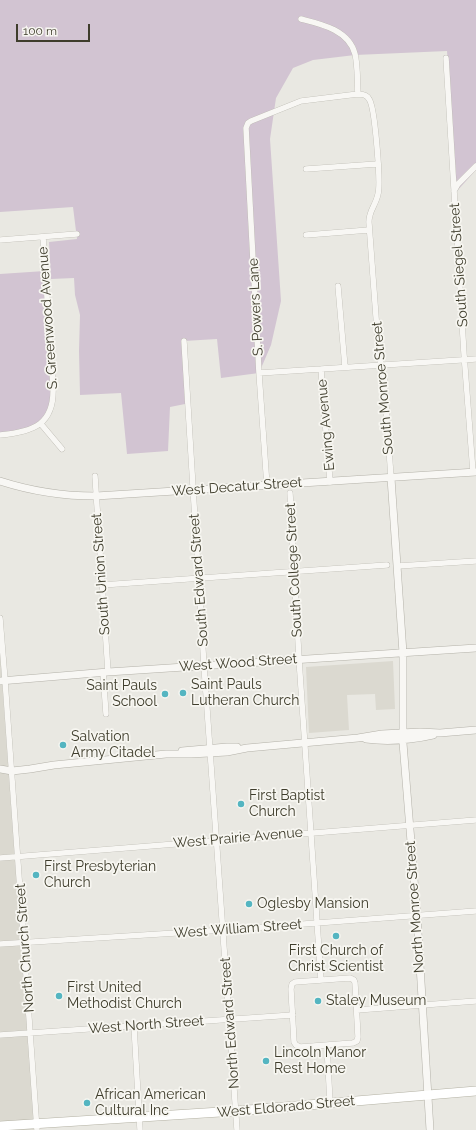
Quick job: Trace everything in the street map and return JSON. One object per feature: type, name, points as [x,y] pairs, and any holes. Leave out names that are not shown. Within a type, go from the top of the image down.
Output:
[{"type":"main road","name":"West Eldorado Street","points":[[0,1126],[37,1127],[139,1117],[236,1111],[476,1091]]},
{"type":"street","points":[[301,19],[322,24],[335,30],[348,41],[355,55],[358,94]]},
{"type":"street","name":"South Siegel Street","points":[[446,58],[465,360],[475,472]]},
{"type":"street","name":"S. Powers Lane","points":[[267,486],[259,373],[246,128],[248,123],[251,121],[301,101],[358,94]]},
{"type":"street","name":"South Monroe Street","points":[[358,94],[367,96],[372,105],[379,188],[368,217],[379,357],[384,375],[398,566],[403,653],[403,736]]},
{"type":"street","points":[[306,169],[377,164]]},
{"type":"street","points":[[454,191],[458,184],[476,166]]},
{"type":"street","points":[[306,235],[369,230]]},
{"type":"street","points":[[0,240],[76,234]]},
{"type":"street","name":"S. Greenwood Avenue","points":[[40,424],[49,412],[53,403],[43,237]]},
{"type":"street","points":[[338,286],[345,367]]},
{"type":"street","name":"South Edward Street","points":[[184,341],[210,750]]},
{"type":"street","points":[[259,373],[476,359]]},
{"type":"street","name":"Ewing Avenue","points":[[322,369],[330,482]]},
{"type":"street","points":[[0,435],[25,432],[40,424],[62,449]]},
{"type":"street","name":"West Decatur Street","points":[[0,481],[30,490],[77,496],[96,496],[475,472]]},
{"type":"street","name":"South Union Street","points":[[95,476],[102,585],[106,672],[106,714]]},
{"type":"street","name":"South College Street","points":[[290,493],[304,743],[321,980]]},
{"type":"street","points":[[398,566],[476,561]]},
{"type":"street","points":[[102,585],[387,566]]},
{"type":"street","name":"North Church Street","points":[[0,618],[3,680],[12,769],[37,1127]]},
{"type":"street","name":"West Wood Street","points":[[3,680],[476,648]]},
{"type":"street","points":[[0,769],[358,738],[382,741],[403,736],[420,738],[440,733],[476,730]]},
{"type":"street","name":"North Monroe Street","points":[[403,736],[417,916],[430,1130]]},
{"type":"street","name":"North Edward Street","points":[[210,750],[238,1130]]},
{"type":"street","name":"West Prairie Avenue","points":[[0,858],[409,824],[476,820]]},
{"type":"street","name":"West William Street","points":[[0,944],[224,930],[476,911]]},
{"type":"street","points":[[350,978],[354,980],[357,1010],[357,1041],[353,1043],[300,1047],[296,1046],[294,1042],[292,984],[295,982],[321,980],[350,978]]},
{"type":"street","points":[[357,1010],[476,1001]]},
{"type":"street","name":"West North Street","points":[[0,1035],[293,1015]]},
{"type":"street","points":[[134,1026],[140,1130]]},
{"type":"street","points":[[327,1045],[330,1103]]},
{"type":"shaded area","points":[[0,0],[476,0],[476,170],[457,191],[447,51],[355,55],[313,60],[293,68],[276,98],[270,139],[281,301],[271,345],[259,373],[221,378],[217,339],[184,341],[185,404],[170,407],[168,451],[127,454],[121,393],[80,395],[80,315],[75,295],[74,278],[51,279],[49,242],[77,239],[73,207],[0,212]]},
{"type":"shaded area","points":[[45,271],[53,403],[41,424],[0,435],[0,274]]},
{"type":"shaded area","points":[[0,653],[21,941],[35,1130],[0,1130]]},
{"type":"shaded area","points":[[393,661],[395,709],[376,710],[375,694],[347,695],[349,730],[309,733],[306,667]]},
{"type":"place","name":"Saint Pauls Lutheran Church","points":[[183,693]]},
{"type":"place","name":"Saint Pauls School","points":[[165,694]]},
{"type":"place","name":"Salvation Army Citadel","points":[[63,745]]},
{"type":"place","name":"First Baptist Church","points":[[241,804]]},
{"type":"place","name":"First Presbyterian Church","points":[[36,875]]},
{"type":"place","name":"Oglesby Mansion","points":[[249,904]]},
{"type":"place","name":"First Church of Christ Scientist","points":[[336,936]]},
{"type":"place","name":"First United Methodist Church","points":[[59,996]]},
{"type":"place","name":"Staley Museum","points":[[318,1001]]},
{"type":"place","name":"Lincoln Manor Rest Home","points":[[266,1061]]},
{"type":"place","name":"African American Cultural Inc","points":[[87,1103]]}]
